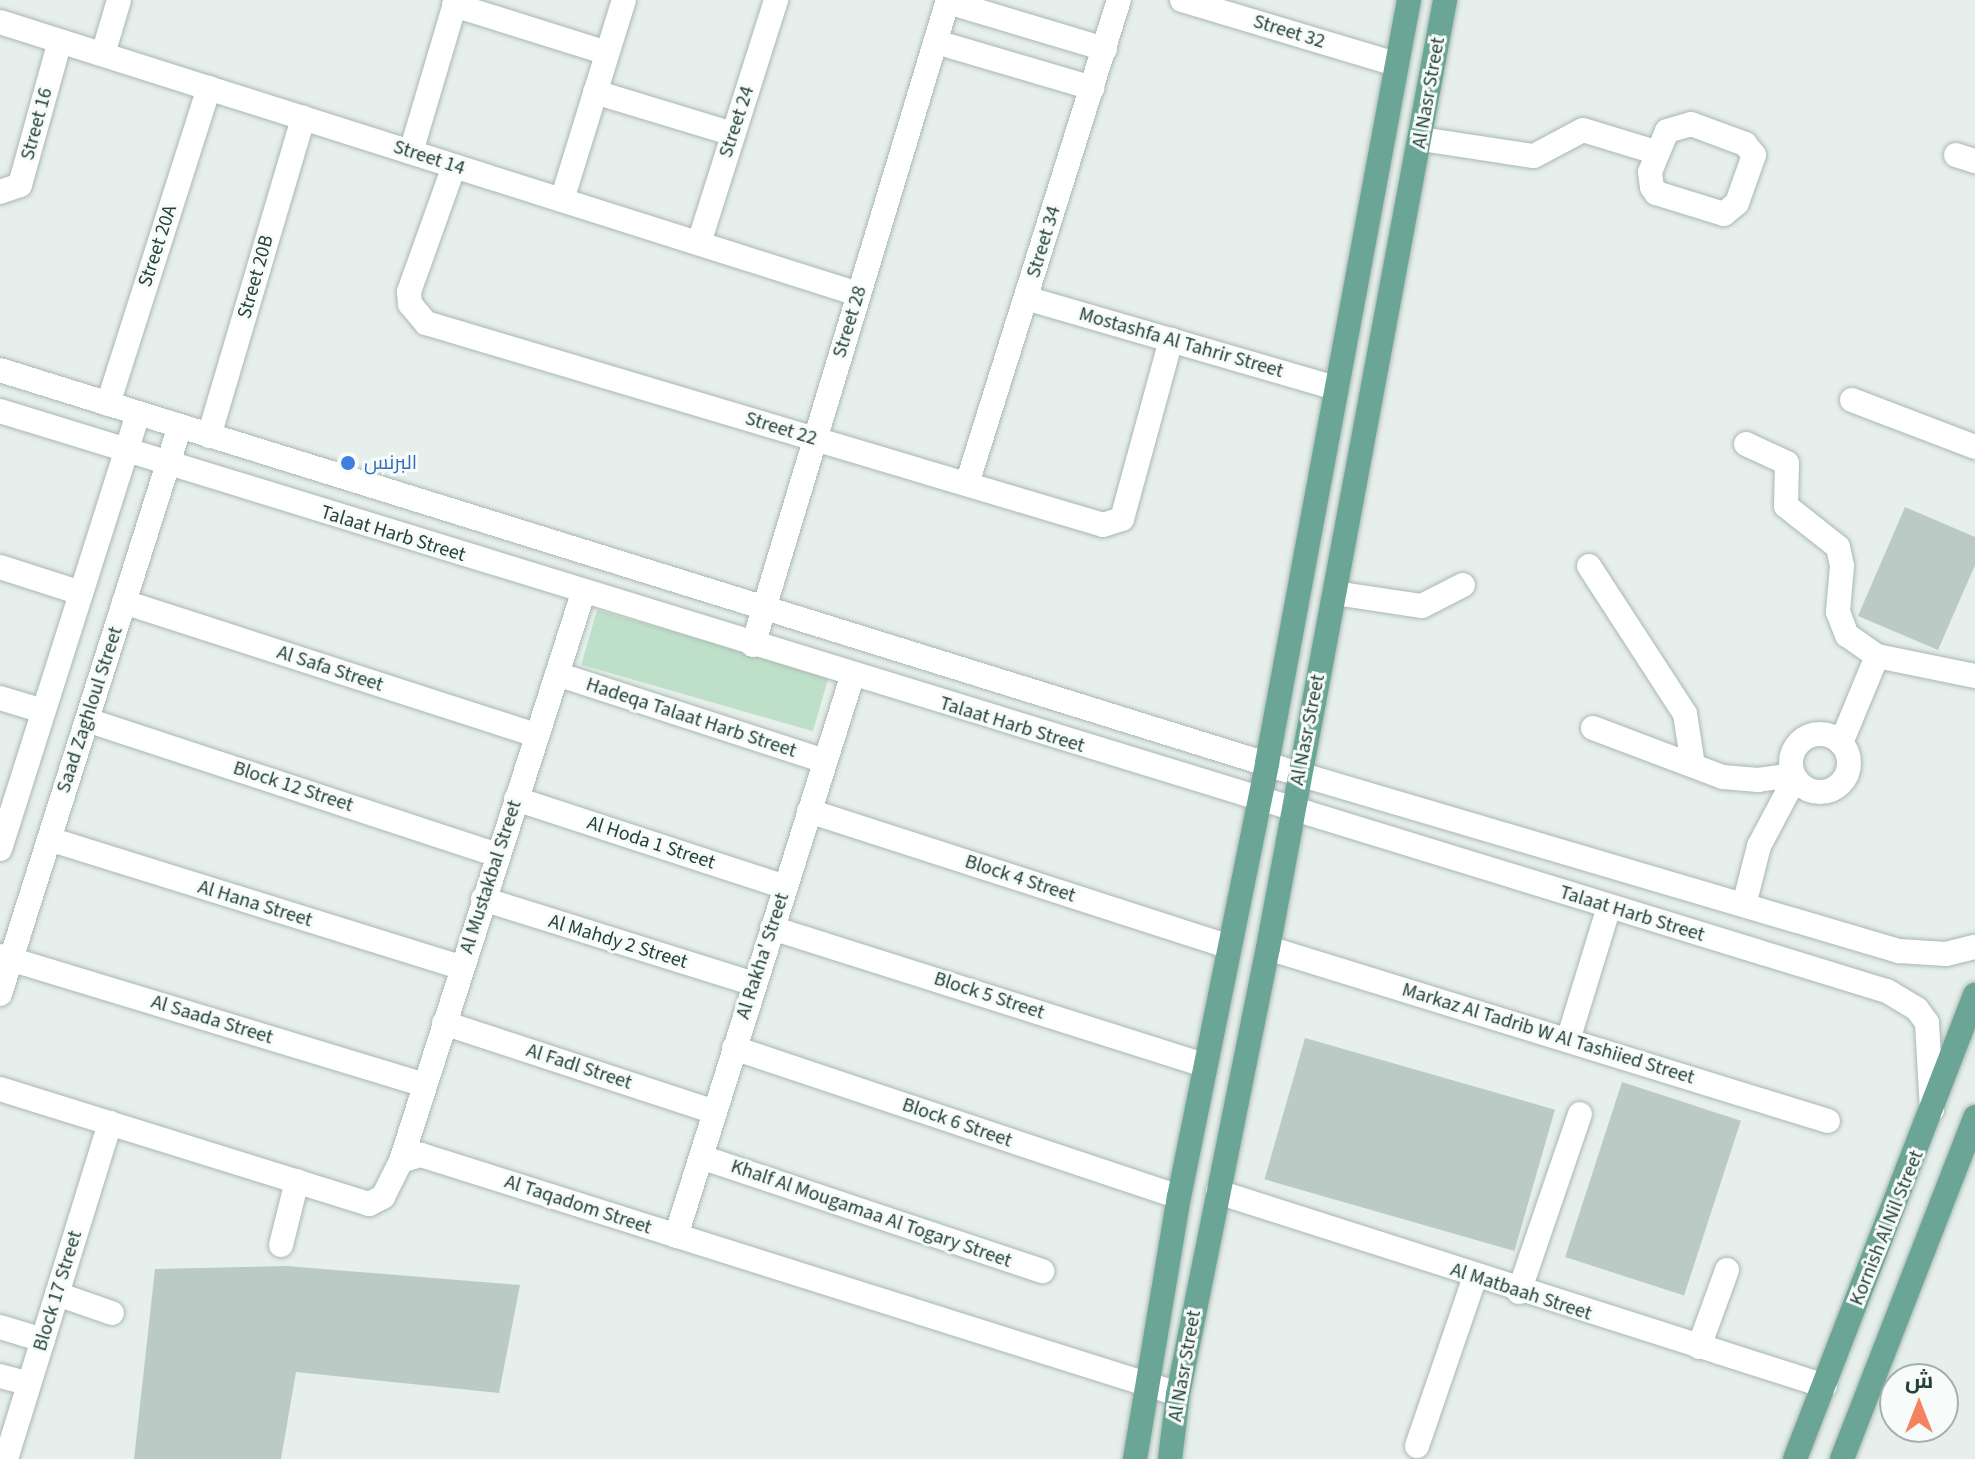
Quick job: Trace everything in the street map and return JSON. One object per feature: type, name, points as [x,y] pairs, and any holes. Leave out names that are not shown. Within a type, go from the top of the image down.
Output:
[{"type":"main road","name":"Al Nasr Street","points":[[1135,1459],[1179,1197],[1267,763],[1409,0]]},
{"type":"main road","name":"Al Nasr Street","points":[[1170,1459],[1178,1394],[1268,948],[1445,0]]},
{"type":"main road","points":[[1370,201],[1408,209]]},
{"type":"main road","name":"Kornish Al Nil Street","points":[[1795,1459],[1932,1115],[1975,995]]},
{"type":"main road","name":"Kornish Al Nil Street","points":[[1842,1459],[1975,1117]]},
{"type":"street","points":[[103,54],[119,0]]},
{"type":"street","points":[[562,200],[624,0]]},
{"type":"street","name":"Street 24","points":[[699,243],[776,0]]},
{"type":"street","name":"Street 34","points":[[967,484],[1119,0]]},
{"type":"street","points":[[948,1],[1105,49]]},
{"type":"street","name":"Street 28","points":[[753,645],[948,1]]},
{"type":"street","name":"Street 32","points":[[1189,1],[1396,64]]},
{"type":"street","points":[[411,152],[455,3],[607,53]]},
{"type":"street","name":"Street 14","points":[[0,22],[858,294]]},
{"type":"street","name":"Street 16","points":[[0,192],[20,185],[60,41]]},
{"type":"street","points":[[936,42],[1092,88]]},
{"type":"street","name":"Street 20A","points":[[108,404],[209,88]]},
{"type":"street","points":[[595,92],[733,134]]},
{"type":"street","name":"Street 20B","points":[[209,436],[303,118]]},
{"type":"street","points":[[1683,123],[1745,144],[1754,162],[1732,211],[1714,215],[1656,193],[1650,172],[1658,153],[1667,131],[1683,123]]},
{"type":"street","points":[[1421,139],[1534,156],[1583,130],[1658,153]]},
{"type":"street","name":"Street 22","points":[[454,166],[409,292],[410,304],[426,323],[1103,525],[1117,524],[1124,513],[1171,340]]},
{"type":"street","name":"Mostashfa Al Tahrir Street","points":[[1026,298],[1335,388]]},
{"type":"street","name":"Talaat Harb Street","points":[[0,370],[764,605],[1299,774],[1899,951],[1946,954],[1975,947]]},
{"type":"street","points":[[1852,400],[1975,447]]},
{"type":"street","name":"Talaat Harb Street","points":[[0,411],[852,677],[1903,998],[1927,1023],[1932,1115]]},
{"type":"street","points":[[2,838],[138,413]]},
{"type":"street","name":"Saad Zaghloul Street","points":[[0,994],[6,957],[49,839],[180,426]]},
{"type":"street","points":[[1746,444],[1787,463],[1786,506],[1831,539],[1842,556],[1841,625],[1859,646],[1877,656],[1975,676]]},
{"type":"street","points":[[1589,566],[1685,714],[1693,765]]},
{"type":"street","points":[[0,567],[81,593]]},
{"type":"street","points":[[1335,593],[1422,606],[1463,585]]},
{"type":"street","name":"Al Mustakbal Street","points":[[401,1161],[583,593]]},
{"type":"street","name":"Al Safa Street","points":[[124,602],[537,735]]},
{"type":"street","points":[[1841,743],[1877,656]]},
{"type":"street","name":"Hadeqa Talaat Harb Street","points":[[557,674],[825,761]]},
{"type":"street","name":"Al Rakha' Street","points":[[676,1236],[852,677]]},
{"type":"street","points":[[0,698],[43,711]]},
{"type":"street","name":"Block 12 Street","points":[[87,720],[498,855]]},
{"type":"street","points":[[1593,728],[1741,780],[1794,776],[1819,792],[1837,786],[1849,761],[1841,743],[1824,734],[1804,739],[1792,755],[1794,776],[1759,846],[1744,905]]},
{"type":"street","name":"Al Hoda 1 Street","points":[[516,799],[786,887]]},
{"type":"street","name":"Block 4 Street","points":[[809,811],[1230,947]]},
{"type":"street","name":"Al Hana Street","points":[[49,839],[462,968]]},
{"type":"street","name":"Al Mahdy 2 Street","points":[[483,899],[754,984]]},
{"type":"street","points":[[1568,1040],[1609,907]]},
{"type":"street","name":"Block 5 Street","points":[[772,928],[1205,1065]]},
{"type":"street","name":"Markaz Al Tadrib W Al Tashiied Street","points":[[1268,948],[1828,1121]]},
{"type":"street","name":"Al Saada Street","points":[[6,957],[425,1085]]},
{"type":"street","name":"Al Fadl Street","points":[[444,1023],[714,1112]]},
{"type":"street","name":"Block 6 Street","points":[[734,1048],[1179,1197]]},
{"type":"street","points":[[0,1089],[297,1181],[376,1202],[401,1161]]},
{"type":"street","points":[[1519,1292],[1580,1114]]},
{"type":"street","name":"Block 17 Street","points":[[6,1459],[110,1123]]},
{"type":"street","name":"Al Taqadom Street","points":[[401,1161],[421,1155],[1178,1394]]},
{"type":"street","name":"Khalf Al Mougamaa Al Togary Street","points":[[701,1157],[1042,1271]]},
{"type":"street","points":[[281,1245],[297,1181]]},
{"type":"street","name":"Al Matbaah Street","points":[[1218,1192],[1519,1292],[1825,1386]]},
{"type":"street","points":[[1699,1347],[1727,1270]]},
{"type":"street","points":[[1417,1446],[1475,1277]]},
{"type":"street","points":[[57,1294],[112,1313]]},
{"type":"street","points":[[0,1327],[43,1340]]},
{"type":"street","points":[[0,1376],[29,1384]]},
{"type":"green space","points":[[597,610],[829,676],[813,731],[581,665]]},
{"type":"building","points":[[1905,507],[1975,537],[1975,565],[1938,650],[1858,616]]},
{"type":"building","points":[[1305,1038],[1555,1110],[1514,1251],[1264,1179]]},
{"type":"building","points":[[1622,1082],[1741,1121],[1684,1296],[1565,1257]]},
{"type":"building","points":[[286,1266],[520,1285],[499,1393],[296,1372],[281,1459],[134,1459],[155,1269]]},
{"type":"place","name":"البرنس","points":[[348,463]]}]
